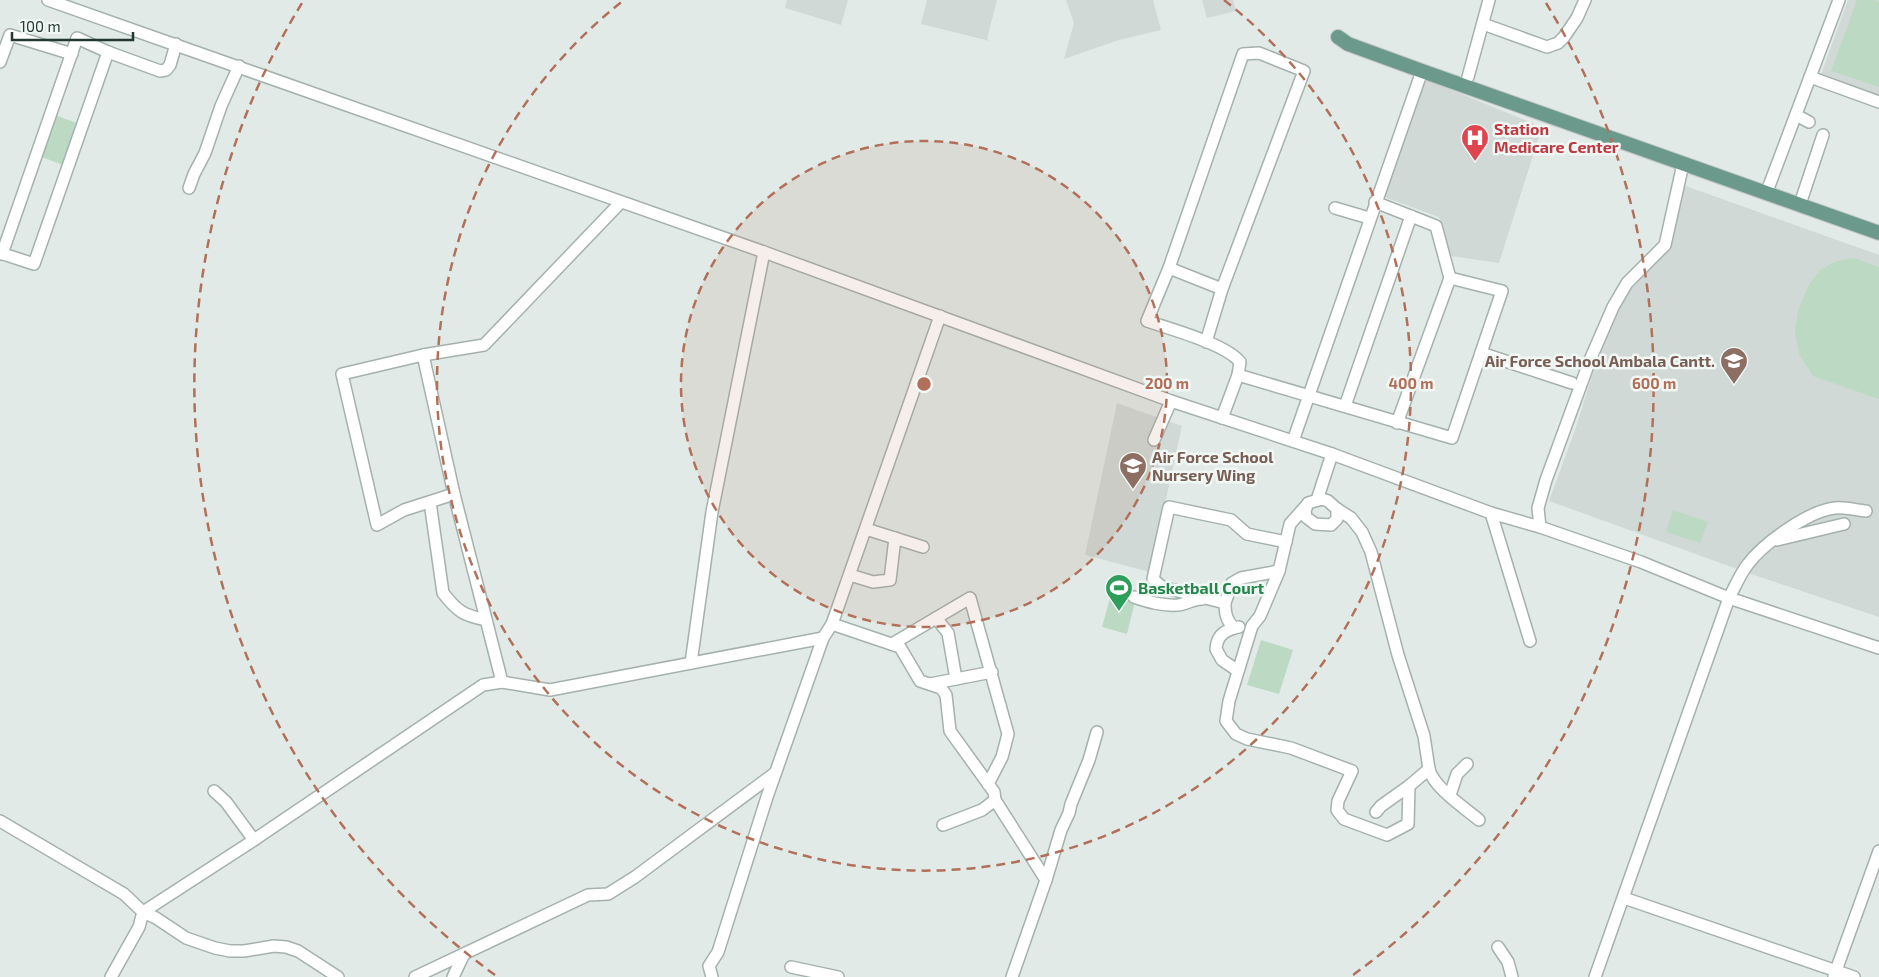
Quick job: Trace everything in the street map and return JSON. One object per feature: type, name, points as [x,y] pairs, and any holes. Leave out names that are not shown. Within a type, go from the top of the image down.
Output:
[{"type":"main road","points":[[1879,225],[1352,35],[1339,35],[1348,44],[1879,233]]},
{"type":"street","points":[[48,0],[522,165],[1171,401],[1332,454],[1491,513],[1540,527],[1641,562],[1729,598],[1879,648]]},
{"type":"street","points":[[1468,77],[1489,0]]},
{"type":"street","points":[[1483,24],[1547,46],[1558,43],[1564,37],[1577,18],[1585,0]]},
{"type":"street","points":[[1769,186],[1839,0]]},
{"type":"street","points":[[0,62],[10,35],[72,54]]},
{"type":"street","points":[[108,52],[34,264],[1,254],[77,38],[108,52],[160,71],[166,70],[170,65],[176,44]]},
{"type":"street","points":[[1206,342],[1222,289],[1304,71],[1260,53],[1244,54],[1168,268],[1147,321],[1206,342],[1236,356],[1240,362],[1238,374],[1222,418]]},
{"type":"street","points":[[189,188],[205,153],[221,106],[239,66]]},
{"type":"street","points":[[1293,441],[1369,218],[1422,71]]},
{"type":"street","points":[[1810,77],[1879,102]]},
{"type":"street","points":[[1796,115],[1809,122]]},
{"type":"street","points":[[1802,198],[1823,135]]},
{"type":"street","points":[[1540,527],[1538,508],[1546,480],[1590,360],[1627,283],[1665,245],[1683,164]]},
{"type":"street","points":[[454,494],[404,510],[377,525],[342,374],[484,345],[621,202]]},
{"type":"street","points":[[1375,202],[1436,226],[1450,278],[1397,423]]},
{"type":"street","points":[[1335,208],[1369,218]]},
{"type":"street","points":[[1345,406],[1411,216]]},
{"type":"street","points":[[692,663],[712,512],[764,252]]},
{"type":"street","points":[[1168,268],[1222,289]]},
{"type":"street","points":[[1238,374],[1452,438],[1502,291],[1450,278]]},
{"type":"street","points":[[712,977],[709,966],[718,952],[776,773],[823,638],[832,624],[940,316]]},
{"type":"street","points":[[1481,353],[1572,383]]},
{"type":"street","points":[[423,356],[454,494],[502,682]]},
{"type":"street","points":[[1154,440],[1171,401]]},
{"type":"street","points":[[1317,500],[1332,454]]},
{"type":"street","points":[[1409,786],[1408,824],[1387,835],[1344,819],[1337,810],[1338,801],[1352,771],[1291,748],[1247,739],[1236,734],[1226,721],[1229,701],[1248,638],[1252,626],[1260,616],[1279,571],[1290,524],[1306,506],[1317,500],[1328,501],[1337,510],[1351,518],[1362,532],[1371,552],[1398,654],[1424,736],[1430,775],[1438,785],[1479,820]]},
{"type":"street","points":[[430,502],[443,593],[466,616],[486,620]]},
{"type":"street","points":[[1306,506],[1306,517],[1311,522],[1321,526],[1335,523],[1338,515],[1337,510]]},
{"type":"street","points":[[1227,600],[1207,598],[1162,587],[1153,579],[1169,507],[1231,520],[1247,534],[1286,542]]},
{"type":"street","points":[[1596,977],[1729,598],[1748,563],[1782,533],[1811,514],[1835,508],[1866,511]]},
{"type":"street","points":[[1491,513],[1530,641]]},
{"type":"street","points":[[1771,542],[1844,524]]},
{"type":"street","points":[[866,529],[922,548]]},
{"type":"street","points":[[850,574],[873,582],[890,580],[895,538]]},
{"type":"street","points":[[1234,628],[1228,623],[1225,614],[1232,583],[1241,578],[1279,571]]},
{"type":"street","points":[[1167,588],[1169,592],[1162,598],[1169,605]]},
{"type":"street","points":[[1134,597],[1161,605],[1181,604],[1193,599],[1207,598]]},
{"type":"street","points":[[892,644],[970,598],[1008,734],[1002,757],[988,784]]},
{"type":"street","points":[[936,618],[948,634],[956,678]]},
{"type":"street","points":[[832,624],[900,647],[920,681],[940,688],[946,695],[950,731],[994,792],[996,800],[1046,880]]},
{"type":"street","points":[[1238,672],[1222,660],[1216,650],[1218,639],[1223,632],[1234,628],[1252,626]]},
{"type":"street","points":[[111,977],[139,927],[143,912],[254,840],[483,685],[502,682],[550,690],[823,638]]},
{"type":"street","points":[[1248,638],[1260,643]]},
{"type":"street","points":[[930,684],[992,672]]},
{"type":"street","points":[[1012,977],[1046,880],[1061,830],[1089,760],[1097,732]]},
{"type":"street","points":[[1450,795],[1457,774],[1467,764]]},
{"type":"street","points":[[1376,812],[1381,806],[1429,769]]},
{"type":"street","points":[[415,977],[588,895],[608,894],[635,877],[776,773]]},
{"type":"street","points":[[214,791],[226,802],[254,840]]},
{"type":"street","points":[[943,825],[982,810],[996,800]]},
{"type":"street","points":[[0,821],[124,894],[143,912],[156,918],[186,938],[215,948],[244,951],[274,946],[292,949],[315,961],[338,977]]},
{"type":"street","points":[[1835,974],[1879,851]]},
{"type":"street","points":[[1624,898],[1835,974],[1854,977]]},
{"type":"street","points":[[1498,947],[1508,962],[1512,977]]},
{"type":"street","points":[[453,977],[464,954]]},
{"type":"street","points":[[791,967],[838,977]]},
{"type":"shaded area","points":[[787,0],[848,0],[841,25],[785,8]]},
{"type":"shaded area","points":[[927,0],[997,0],[987,39],[990,41],[921,24]]},
{"type":"shaded area","points":[[1066,0],[1153,0],[1161,30],[1119,40],[1064,59],[1074,23]]},
{"type":"shaded area","points":[[1202,0],[1233,0],[1236,11],[1207,18]]},
{"type":"shaded area","points":[[1848,0],[1879,0],[1879,97],[1820,77]]},
{"type":"shaded area","points":[[1425,79],[1542,127],[1499,263],[1451,256],[1439,217],[1384,197]]},
{"type":"shaded area","name":"Air Force School Ambala Cantt.","points":[[1683,185],[1879,255],[1879,617],[1751,574],[1549,501],[1575,430],[1603,341],[1625,296],[1667,251]]},
{"type":"shaded area","name":"Air Force School Nursery Wing","points":[[1117,403],[1182,426],[1150,572],[1085,555]]},
{"type":"green space","points":[[1857,0],[1874,0],[1879,2],[1879,87],[1831,71]]},
{"type":"green space","points":[[55,115],[82,125],[66,166],[39,156]]},
{"type":"green space","points":[[1854,258],[1879,267],[1879,399],[1813,376],[1799,354],[1795,331],[1798,310],[1810,283],[1820,270],[1837,261]]},
{"type":"green space","points":[[1673,510],[1708,522],[1700,543],[1666,532]]},
{"type":"green space","name":"Basketball Court","points":[[1112,591],[1136,597],[1127,634],[1102,627]]},
{"type":"green space","points":[[1261,640],[1293,650],[1279,694],[1247,685]]},
{"type":"place","name":"Station Medicare Center","points":[[1475,162]]},
{"type":"place","name":"Air Force School Ambala Cantt.","points":[[1734,385]]},
{"type":"place","name":"Air Force School Nursery Wing","points":[[1133,490]]},
{"type":"place","name":"Basketball Court","points":[[1119,612]]}]
